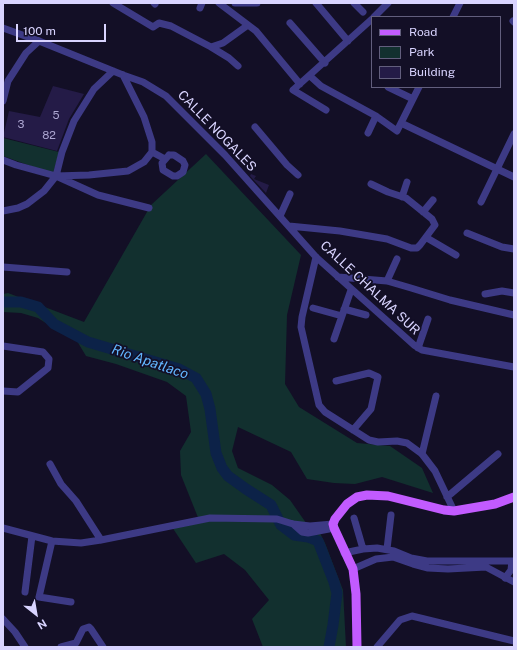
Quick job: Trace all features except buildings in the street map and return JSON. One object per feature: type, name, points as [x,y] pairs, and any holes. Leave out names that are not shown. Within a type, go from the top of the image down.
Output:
[{"type":"main road","points":[[357,647],[356,594],[353,568],[344,553],[333,526],[338,514],[347,504],[357,498],[367,495],[388,496],[444,510],[454,510],[495,504],[514,497]]},
{"type":"street","points":[[113,3],[153,26],[159,23],[171,26],[211,47],[229,58],[238,66]]},
{"type":"street","points":[[219,3],[256,31],[300,84]]},
{"type":"street","points":[[235,3],[256,3]]},
{"type":"street","points":[[316,3],[348,41]]},
{"type":"street","points":[[354,3],[363,12]]},
{"type":"street","points":[[375,16],[388,3]]},
{"type":"street","points":[[454,16],[460,3]]},
{"type":"street","points":[[326,110],[293,90],[325,63],[371,20]]},
{"type":"street","points":[[290,23],[325,63]]},
{"type":"street","points":[[211,47],[222,43],[248,25]]},
{"type":"street","name":"CALLE NOGALES","points":[[3,28],[124,76],[143,82],[166,96],[225,155],[289,226]]},
{"type":"street","points":[[3,101],[8,81],[26,53],[39,41]]},
{"type":"street","points":[[3,211],[18,208],[27,204],[44,191],[56,176],[62,152],[74,121],[94,89],[113,71]]},
{"type":"street","points":[[56,176],[89,175],[128,170],[144,162],[152,152],[152,142],[144,117],[124,76]]},
{"type":"street","points":[[310,76],[321,86],[376,116],[397,131],[418,88]]},
{"type":"street","points":[[390,88],[413,99]]},
{"type":"street","points":[[368,133],[376,116]]},
{"type":"street","points":[[401,123],[514,177]]},
{"type":"street","points":[[255,127],[287,165],[298,175]]},
{"type":"street","points":[[481,202],[514,134]]},
{"type":"street","points":[[152,152],[165,159]]},
{"type":"street","points":[[3,160],[56,176],[98,195],[149,208]]},
{"type":"street","points":[[404,198],[407,182]]},
{"type":"street","points":[[289,226],[340,231],[387,239],[410,248],[417,248],[427,238],[434,225],[432,219],[404,198],[371,184]]},
{"type":"street","points":[[280,216],[290,194]]},
{"type":"street","points":[[423,212],[433,200]]},
{"type":"street","name":"CALLE CHALMA SUR","points":[[289,226],[316,257],[351,290],[418,348],[514,367]]},
{"type":"street","points":[[466,233],[502,247],[514,249]]},
{"type":"street","points":[[427,238],[456,255]]},
{"type":"street","points":[[316,257],[301,327],[319,405],[325,412],[369,440],[378,442],[397,441],[407,444],[422,454],[435,471],[454,510]]},
{"type":"street","points":[[387,281],[397,259]]},
{"type":"street","points":[[3,267],[67,272]]},
{"type":"street","points":[[338,277],[387,281],[450,300],[514,315]]},
{"type":"street","points":[[334,339],[351,290]]},
{"type":"street","points":[[485,294],[502,291],[514,293]]},
{"type":"street","points":[[313,308],[366,315]]},
{"type":"street","points":[[418,348],[428,320]]},
{"type":"street","points":[[3,346],[43,352],[49,359],[48,368],[18,392],[3,391]]},
{"type":"street","points":[[336,381],[368,373],[378,377],[371,409],[353,430]]},
{"type":"street","points":[[422,454],[436,396]]},
{"type":"street","points":[[447,497],[498,454]]},
{"type":"street","points":[[50,464],[61,484],[76,501],[101,540]]},
{"type":"street","points":[[387,549],[391,515]]},
{"type":"street","points":[[3,528],[52,541],[81,543],[210,518],[277,519],[293,524],[302,532],[308,533],[333,526]]},
{"type":"street","points":[[354,518],[363,549]]},
{"type":"street","points":[[25,592],[32,536]]},
{"type":"street","points":[[52,541],[39,597],[71,602]]},
{"type":"street","points":[[371,548],[372,560]]},
{"type":"street","points":[[344,553],[371,548],[387,549],[427,562],[513,561],[511,570],[505,578]]},
{"type":"street","points":[[353,568],[378,558],[393,557],[428,568],[486,568],[514,582]]},
{"type":"street","points":[[377,647],[400,620],[412,616],[514,642]]},
{"type":"street","points":[[4,621],[15,632],[25,647]]},
{"type":"street","points":[[62,647],[76,643],[83,629],[89,627],[103,647]]},
{"type":"green space","points":[[3,138],[59,152],[53,174],[3,156]]},
{"type":"green space","points":[[206,154],[301,255],[287,315],[285,384],[299,407],[357,443],[390,446],[422,468],[433,493],[382,477],[355,484],[307,479],[291,452],[238,427],[232,451],[238,468],[272,485],[290,500],[311,530],[319,531],[325,543],[343,590],[346,647],[263,647],[252,619],[269,600],[245,570],[224,554],[196,563],[172,527],[199,520],[181,475],[180,451],[191,432],[186,396],[167,382],[116,364],[86,356],[77,341],[61,333],[38,318],[21,313],[3,312],[3,294],[8,293],[84,322],[151,205]]},
{"type":"waterway","name":"Rio Apatlaco","points":[[3,302],[21,302],[38,307],[54,324],[88,342],[179,369],[196,378],[206,394],[210,409],[216,453],[222,468],[228,476],[271,505],[281,525],[294,535],[308,537],[318,541],[337,593],[329,647]]}]
